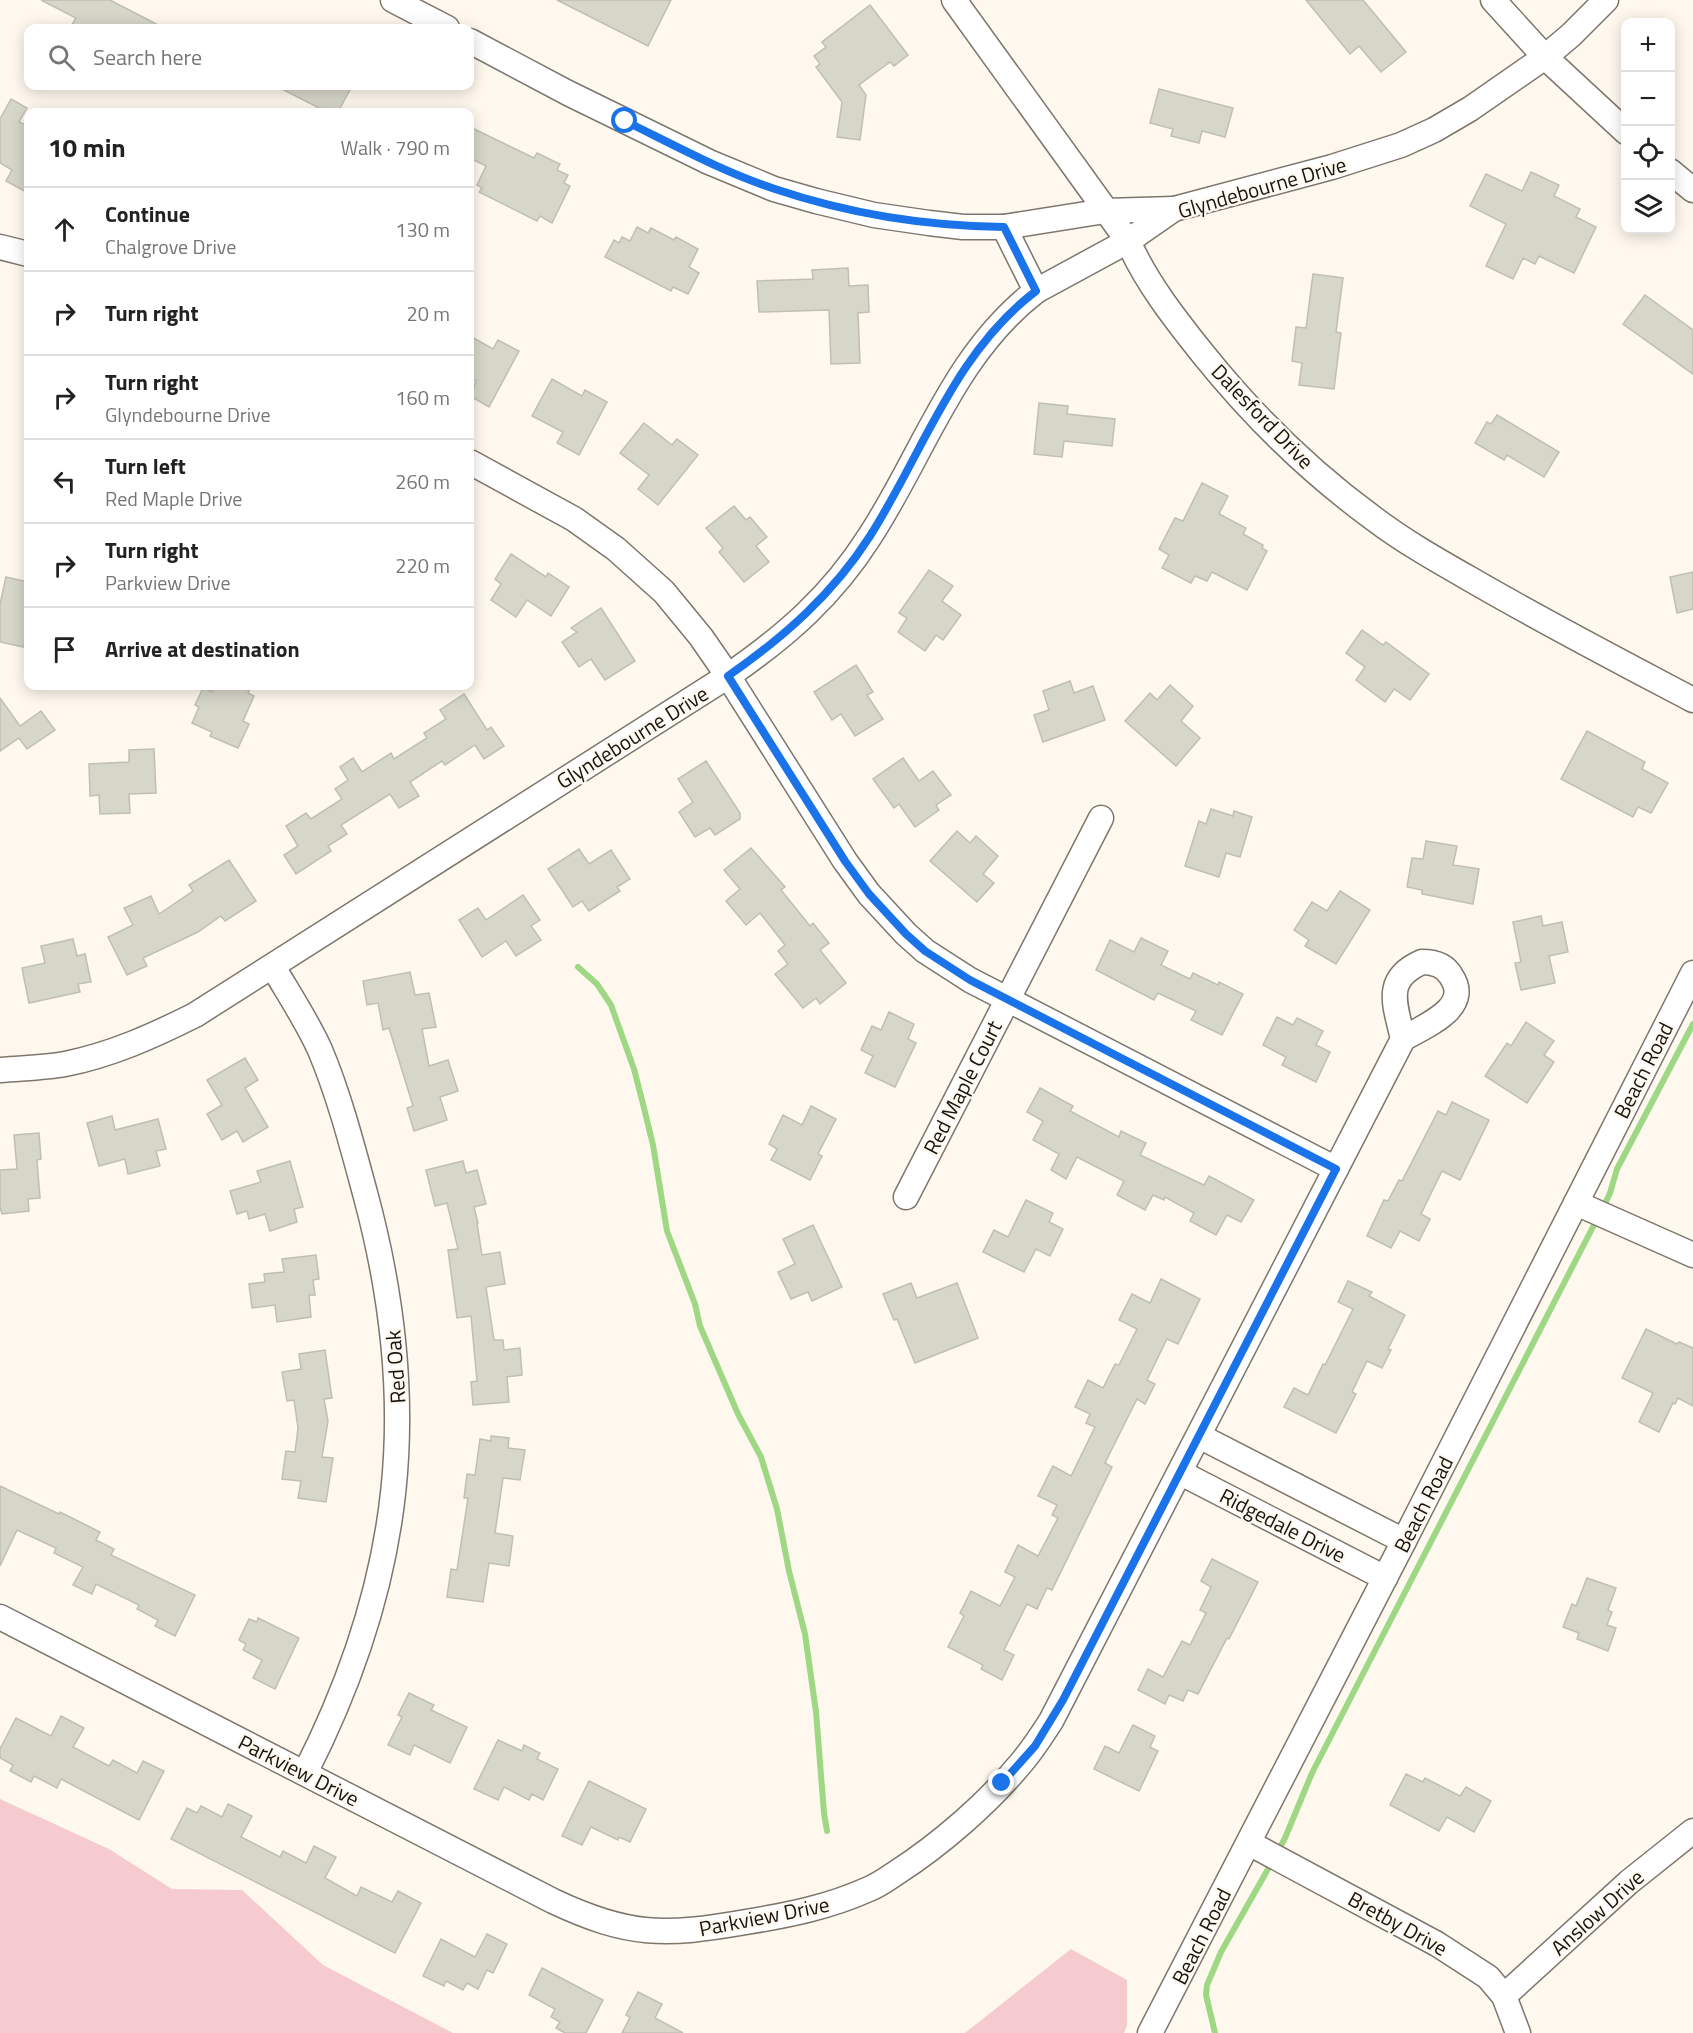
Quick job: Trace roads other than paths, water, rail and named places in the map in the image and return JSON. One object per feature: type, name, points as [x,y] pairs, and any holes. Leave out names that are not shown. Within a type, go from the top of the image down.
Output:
[{"type":"street","points":[[393,0],[439,24]]},
{"type":"street","name":"Dalesford Drive","points":[[954,0],[1128,241],[1147,278],[1211,364],[1275,433],[1351,501],[1397,535],[1546,622],[1693,700]]},
{"type":"street","points":[[1493,0],[1545,57],[1621,127]]},
{"type":"street","name":"Glyndebourne Drive","points":[[0,1070],[63,1064],[134,1044],[195,1016],[728,676],[784,635],[831,590],[871,535],[888,507],[937,413],[959,377],[1005,320],[1036,291],[1128,241],[1174,209],[1332,167],[1401,145],[1434,130],[1470,109],[1545,57],[1606,0]]},
{"type":"street","points":[[474,43],[568,93],[698,157],[774,189],[874,215],[963,226],[1004,227],[1105,211],[1174,209]]},
{"type":"street","points":[[1675,174],[1693,190]]},
{"type":"street","points":[[1004,227],[1036,291]]},
{"type":"street","points":[[0,247],[24,253]]},
{"type":"street","points":[[474,464],[574,519],[634,564],[664,592],[728,676],[845,861],[887,916],[912,940],[940,961],[1006,999],[1336,1169]]},
{"type":"street","name":"Red Maple Court","points":[[906,1197],[1101,818]]},
{"type":"street","name":"Red Oak","points":[[273,966],[319,1048],[330,1076],[359,1171],[385,1276],[392,1325],[398,1416],[393,1504],[372,1606],[338,1706],[305,1773]]},
{"type":"street","name":"Beach Road","points":[[1150,2033],[1693,973]]},
{"type":"street","name":"Parkview Drive","points":[[0,1617],[582,1915],[619,1927],[656,1932],[705,1929],[802,1912],[841,1901],[872,1888],[912,1863],[945,1838],[1023,1762],[1051,1721],[1403,1038]]},
{"type":"street","points":[[1576,1203],[1693,1255]]},
{"type":"street","name":"Ridgedale Drive","points":[[1199,1436],[1404,1541]]},
{"type":"street","name":"Ridgedale Drive","points":[[1180,1473],[1385,1578]]},
{"type":"street","name":"Anslow Drive","points":[[1504,1996],[1621,1889],[1693,1831]]},
{"type":"street","name":"Bretby Drive","points":[[1249,1843],[1437,1944],[1488,1977],[1504,1996],[1518,2033]]},
{"type":"waterway","points":[[578,967],[597,984],[611,1005],[634,1069],[643,1104],[653,1145],[667,1231],[695,1304],[700,1326],[738,1414],[761,1457],[777,1509],[789,1571],[805,1634],[816,1712],[827,1831]]},
{"type":"waterway","points":[[1603,1208],[1617,1169],[1693,1024]]},
{"type":"waterway","points":[[1277,1853],[1312,1773],[1598,1217]]},
{"type":"waterway","points":[[1215,2033],[1206,1995],[1207,1985],[1221,1952],[1272,1862]]}]
